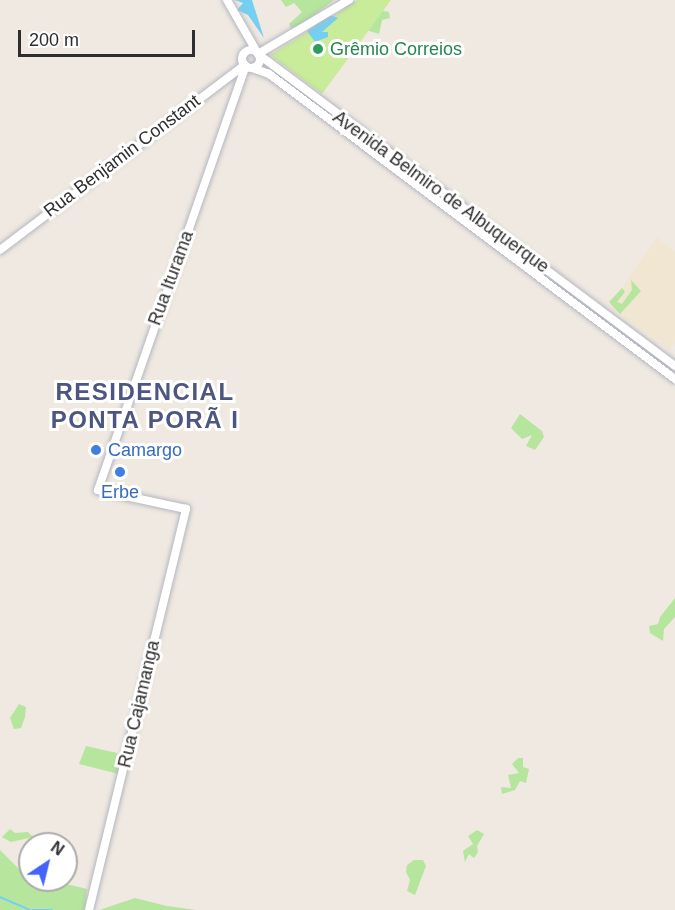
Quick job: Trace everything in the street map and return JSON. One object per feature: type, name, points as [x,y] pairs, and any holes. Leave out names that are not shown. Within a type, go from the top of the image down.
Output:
[{"type":"main road","name":"Avenida Belmiro de Albuquerque","points":[[227,0],[258,54],[675,366]]},
{"type":"main road","points":[[244,55],[252,50],[258,54],[349,0]]},
{"type":"main road","points":[[244,33],[244,55],[248,66]]},
{"type":"main road","name":"Rua Iturama","points":[[186,509],[98,490],[206,178],[248,66],[260,62],[258,54]]},
{"type":"main road","name":"Avenida Belmiro de Albuquerque","points":[[248,66],[269,74],[675,379]]},
{"type":"main road","name":"Rua Benjamin Constant","points":[[0,250],[162,124],[248,66]]},
{"type":"main road","name":"Rua Cajamanga","points":[[88,910],[186,509]]},
{"type":"shaded area","points":[[657,238],[675,251],[675,343],[670,350],[609,306]]},
{"type":"green space","points":[[281,0],[334,0],[301,25],[291,28],[289,24],[302,12],[294,3],[286,7]]},
{"type":"green space","points":[[358,0],[379,0],[369,8],[389,12],[390,18],[382,20],[379,34],[366,30],[344,7]]},
{"type":"green space","name":"Grêmio Correios","points":[[359,0],[391,0],[322,94],[270,55]]},
{"type":"green space","points":[[631,280],[641,291],[620,314],[609,302],[622,288],[625,292],[617,302],[622,304],[632,290]]},
{"type":"green space","points":[[520,414],[542,431],[544,437],[535,450],[526,446],[532,435],[522,439],[511,428]]},
{"type":"green space","points":[[675,598],[675,617],[664,629],[663,641],[650,633],[649,626],[658,624],[660,617]]},
{"type":"green space","points":[[19,704],[26,707],[25,717],[21,728],[14,729],[10,718]]},
{"type":"green space","points":[[86,746],[126,755],[119,774],[79,764]]},
{"type":"green space","points":[[518,758],[523,758],[523,767],[529,769],[526,783],[520,781],[515,790],[502,794],[501,787],[511,788],[508,775],[519,773],[512,764]]},
{"type":"green space","points":[[10,829],[18,833],[18,840],[11,842],[2,837]]},
{"type":"green space","points":[[477,830],[484,834],[477,846],[478,852],[474,858],[469,854],[465,862],[463,851],[473,844],[468,836]]},
{"type":"green space","points":[[0,850],[18,868],[18,892],[78,892],[78,887],[87,889],[85,910],[0,910]]},
{"type":"green space","points":[[414,860],[423,860],[426,866],[415,895],[407,891],[410,880],[406,872],[407,865]]},
{"type":"green space","points":[[135,898],[167,906],[196,910],[99,910]]},
{"type":"water","points":[[235,0],[252,0],[264,38],[248,15],[237,10],[243,3]]},
{"type":"water","points":[[330,15],[338,18],[322,32],[328,32],[328,37],[315,42],[307,31]]},
{"type":"waterway","points":[[0,897],[30,910]]},
{"type":"waterway","points":[[33,910],[52,910]]},
{"type":"place","name":"Grêmio Correios","points":[[318,49]]},
{"type":"place","name":"Camargo","points":[[96,450]]},
{"type":"place","name":"Erbe","points":[[120,472]]},
{"type":"district","name":"RESIDENCIAL PONTA PORÃ I","points":[[145,406]]}]
